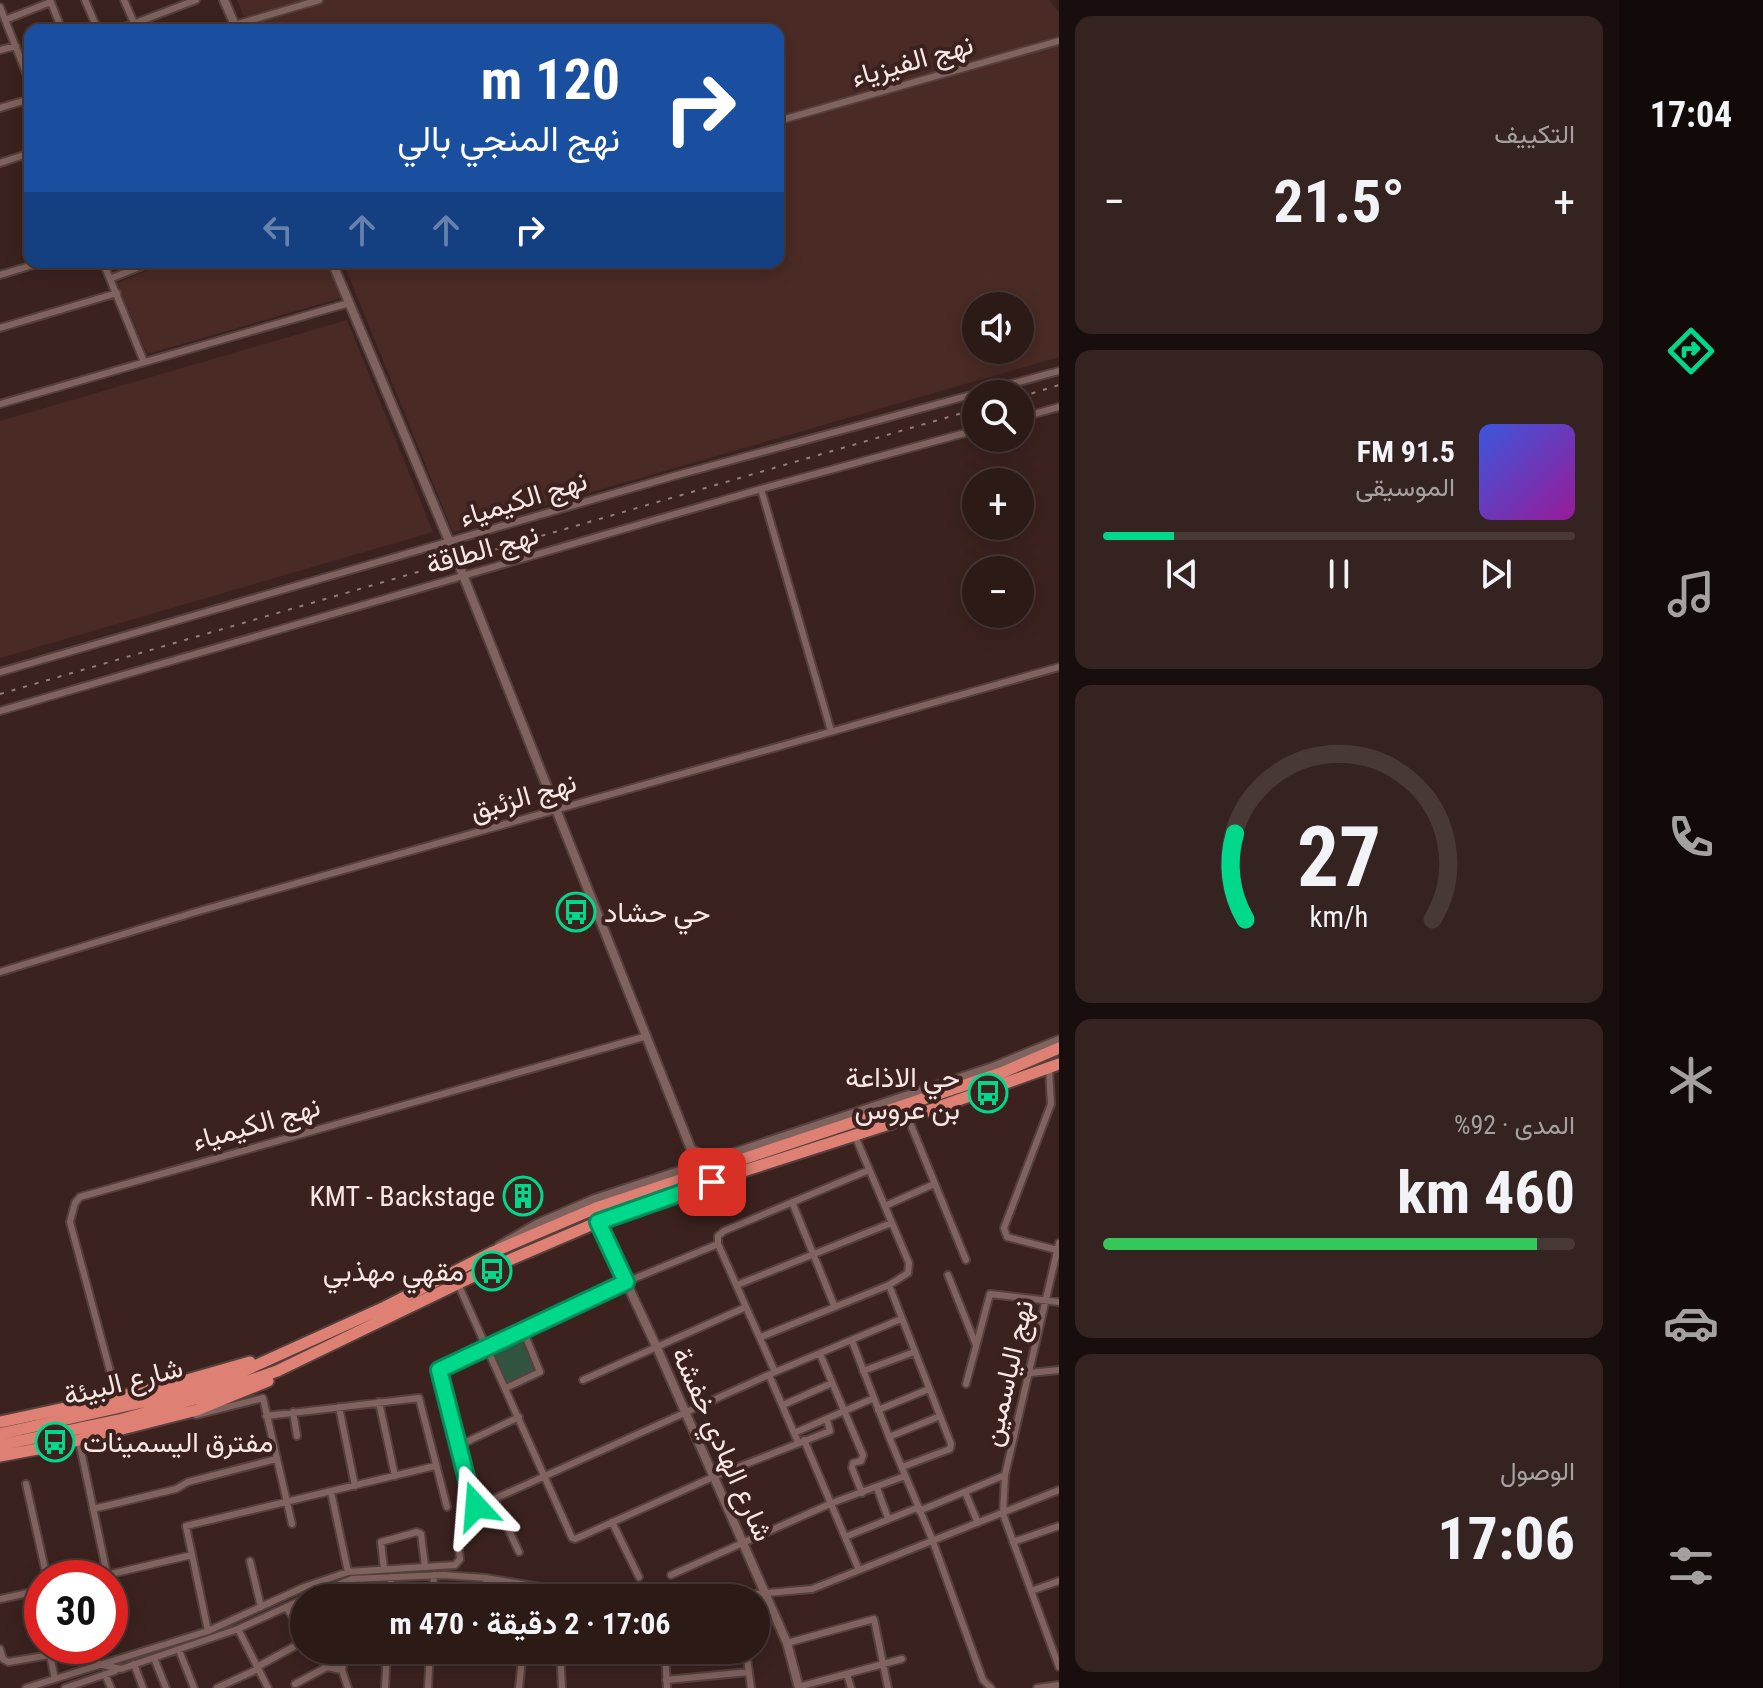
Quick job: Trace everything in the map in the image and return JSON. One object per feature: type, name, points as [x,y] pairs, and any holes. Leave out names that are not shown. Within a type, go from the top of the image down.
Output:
[{"type":"highway","points":[[0,1422],[159,1388],[289,1351],[493,1252],[596,1208],[1001,1073],[1059,1048]]},
{"type":"highway","points":[[0,1445],[119,1420],[202,1397],[277,1371],[458,1284],[598,1222],[672,1194],[855,1136],[1054,1066]]},
{"type":"highway","name":"شارع البيئة","points":[[0,1434],[152,1400],[226,1379],[289,1351]]},
{"type":"highway","points":[[0,1456],[59,1445],[197,1410],[293,1371],[313,1356]]},
{"type":"street","points":[[85,0],[95,24]]},
{"type":"street","points":[[124,0],[134,23],[196,0]]},
{"type":"street","points":[[224,0],[234,24]]},
{"type":"street","points":[[248,24],[319,0]]},
{"type":"street","points":[[5,20],[50,1],[60,24]]},
{"type":"street","points":[[0,7],[24,66]]},
{"type":"street","name":"نهج الفيزياء","points":[[784,119],[1059,41]]},
{"type":"street","points":[[0,50],[24,49]]},
{"type":"street","points":[[0,108],[24,101]]},
{"type":"street","points":[[0,163],[24,155]]},
{"type":"street","points":[[0,275],[24,268]]},
{"type":"street","points":[[106,268],[144,362]]},
{"type":"street","points":[[112,278],[137,268]]},
{"type":"street","points":[[334,268],[464,577],[554,810],[647,1036],[691,1149],[689,1167]]},
{"type":"street","points":[[0,328],[117,293]]},
{"type":"street","points":[[0,404],[349,303]]},
{"type":"street","name":"نهج الكيمياء","points":[[0,672],[674,476],[1059,371]]},
{"type":"street","points":[[1034,414],[1059,407]]},
{"type":"street","name":"نهج الطاقة","points":[[0,711],[761,489],[962,434]]},
{"type":"street","points":[[761,489],[831,731]]},
{"type":"street","name":"نهج الزئبق","points":[[0,972],[1059,667]]},
{"type":"street","name":"نهج الكيمياء","points":[[117,1397],[70,1222],[75,1203],[80,1197],[647,1036]]},
{"type":"street","points":[[493,1252],[500,1244],[537,1224],[595,1199],[993,1067],[1059,1040]]},
{"type":"street","points":[[1054,1066],[1051,1104],[1004,1228],[1007,1237],[1058,1246]]},
{"type":"street","points":[[908,1118],[966,1260]]},
{"type":"street","points":[[761,1337],[889,1285],[908,1273],[909,1263],[855,1136]]},
{"type":"street","points":[[691,1149],[711,1161]]},
{"type":"street","points":[[859,1570],[832,1503],[794,1433],[761,1337],[718,1244],[718,1236],[869,1170]]},
{"type":"street","points":[[885,1206],[934,1184]]},
{"type":"street","points":[[792,1202],[834,1305]]},
{"type":"street","name":"شارع الهادي خفشة","points":[[598,1222],[761,1584]]},
{"type":"street","points":[[737,1285],[891,1223]]},
{"type":"street","points":[[718,1244],[626,1282],[441,1368],[439,1373],[475,1505],[901,1319]]},
{"type":"street","name":"نهج الياسمين","points":[[1003,1514],[1005,1475],[1058,1246]]},
{"type":"street","points":[[1051,1274],[1059,1271]]},
{"type":"street","points":[[948,1275],[976,1345]]},
{"type":"street","points":[[458,1284],[570,1536],[575,1539],[713,1477],[830,1431],[827,1420]]},
{"type":"street","points":[[889,1285],[951,1446],[902,1467]]},
{"type":"street","points":[[966,1384],[990,1294],[1059,1302]]},
{"type":"street","points":[[583,1380],[746,1307]]},
{"type":"street","points":[[506,1388],[540,1372],[523,1330]]},
{"type":"street","points":[[852,1341],[932,1539],[983,1680],[991,1688]]},
{"type":"street","points":[[863,1371],[914,1352]]},
{"type":"street","points":[[820,1354],[863,1455],[861,1461],[853,1463],[852,1468],[862,1493]]},
{"type":"street","points":[[1030,1373],[1059,1370]]},
{"type":"street","points":[[783,1405],[832,1383]]},
{"type":"street","points":[[878,1410],[929,1389]]},
{"type":"street","points":[[104,1560],[80,1446],[263,1398],[292,1524]]},
{"type":"street","points":[[266,1416],[419,1398],[447,1507]]},
{"type":"street","points":[[794,1433],[874,1398]]},
{"type":"street","points":[[379,1402],[395,1476]]},
{"type":"street","points":[[339,1407],[355,1486]]},
{"type":"street","points":[[293,1412],[297,1436]]},
{"type":"street","points":[[889,1437],[940,1416]]},
{"type":"street","points":[[458,1446],[519,1417]]},
{"type":"street","points":[[93,1509],[176,1489],[188,1482],[276,1459]]},
{"type":"street","points":[[208,1631],[186,1526],[435,1466]]},
{"type":"street","points":[[845,1537],[1005,1475]]},
{"type":"street","points":[[671,1575],[832,1503],[905,1476]]},
{"type":"street","points":[[26,1484],[43,1560]]},
{"type":"street","points":[[877,1488],[888,1518]]},
{"type":"street","points":[[770,1591],[812,1589],[1059,1490]]},
{"type":"street","points":[[331,1492],[350,1584]]},
{"type":"street","points":[[965,1492],[978,1523]]},
{"type":"street","points":[[494,1499],[519,1552]]},
{"type":"street","points":[[1003,1514],[1059,1667]]},
{"type":"street","points":[[612,1522],[639,1577]]},
{"type":"street","points":[[1013,1542],[1059,1526]]},
{"type":"street","points":[[384,1569],[381,1542],[417,1532],[421,1534],[425,1566]]},
{"type":"street","points":[[128,1655],[208,1631],[304,1587],[384,1569],[455,1565],[459,1563],[458,1542]]},
{"type":"street","points":[[128,1569],[192,1555]]},
{"type":"street","points":[[250,1561],[261,1607]]},
{"type":"street","points":[[334,1584],[350,1576],[434,1575],[523,1584]]},
{"type":"street","points":[[434,1575],[434,1584]]},
{"type":"street","points":[[391,1577],[391,1584]]},
{"type":"street","points":[[486,1578],[486,1584]]},
{"type":"street","points":[[1031,1591],[1059,1581]]},
{"type":"street","points":[[0,1599],[24,1594]]},
{"type":"street","points":[[65,1688],[238,1629],[290,1605]]},
{"type":"street","name":"شارع الهادي خفشة","points":[[770,1605],[787,1643],[798,1688]]},
{"type":"street","points":[[286,1607],[290,1613]]},
{"type":"street","points":[[787,1643],[874,1619],[888,1688]]},
{"type":"street","points":[[238,1629],[268,1688]]},
{"type":"street","points":[[1049,1641],[1059,1638]]},
{"type":"street","points":[[0,1649],[3,1659],[8,1662],[50,1655],[55,1679]]},
{"type":"street","points":[[217,1688],[290,1649]]},
{"type":"street","points":[[179,1650],[194,1688]]},
{"type":"street","points":[[154,1658],[166,1688]]},
{"type":"street","points":[[798,1688],[902,1659]]},
{"type":"street","points":[[26,1688],[99,1664],[117,1670]]},
{"type":"street","points":[[134,1664],[143,1688]]},
{"type":"street","points":[[343,1664],[348,1688]]},
{"type":"street","points":[[385,1688],[386,1664]]},
{"type":"street","points":[[428,1688],[429,1664]]},
{"type":"street","points":[[519,1688],[522,1664]]},
{"type":"street","points":[[561,1664],[562,1688]]},
{"type":"street","points":[[665,1664],[666,1684],[749,1672]]},
{"type":"street","points":[[748,1664],[751,1688]]},
{"type":"street","points":[[295,1684],[327,1667],[342,1670]]},
{"type":"street","points":[[105,1674],[111,1688]]},
{"type":"street","points":[[847,1674],[851,1688]]},
{"type":"street","points":[[706,1677],[707,1688]]},
{"type":"street","points":[[1037,1688],[1059,1685]]},
{"type":"shaded area","points":[[237,0],[1049,0],[1059,13],[1059,357],[979,380],[962,380],[962,385],[453,532],[345,268],[784,268],[784,24],[247,24]]},
{"type":"shaded area","points":[[153,268],[328,268],[341,298],[147,354],[117,283]]},
{"type":"shaded area","points":[[347,320],[433,532],[0,658],[0,421]]},
{"type":"green space","points":[[521,1339],[535,1368],[533,1372],[506,1383],[495,1355],[497,1348]]},
{"type":"railway","points":[[1034,393],[1059,385]]},
{"type":"railway","points":[[0,694],[962,413]]},
{"type":"place","name":"حي حشاد","points":[[576,912]]},
{"type":"place","name":"حي الاذاعة بن عروس","points":[[988,1093]]},
{"type":"place","name":"KMT - Backstage","points":[[523,1196]]},
{"type":"place","name":"مقهي مهذبي","points":[[492,1271]]},
{"type":"place","name":"مفترق اليسمينات","points":[[55,1442]]},
{"type":"route","points":[[476,1506],[439,1370],[626,1282],[598,1222],[712,1182]]}]
